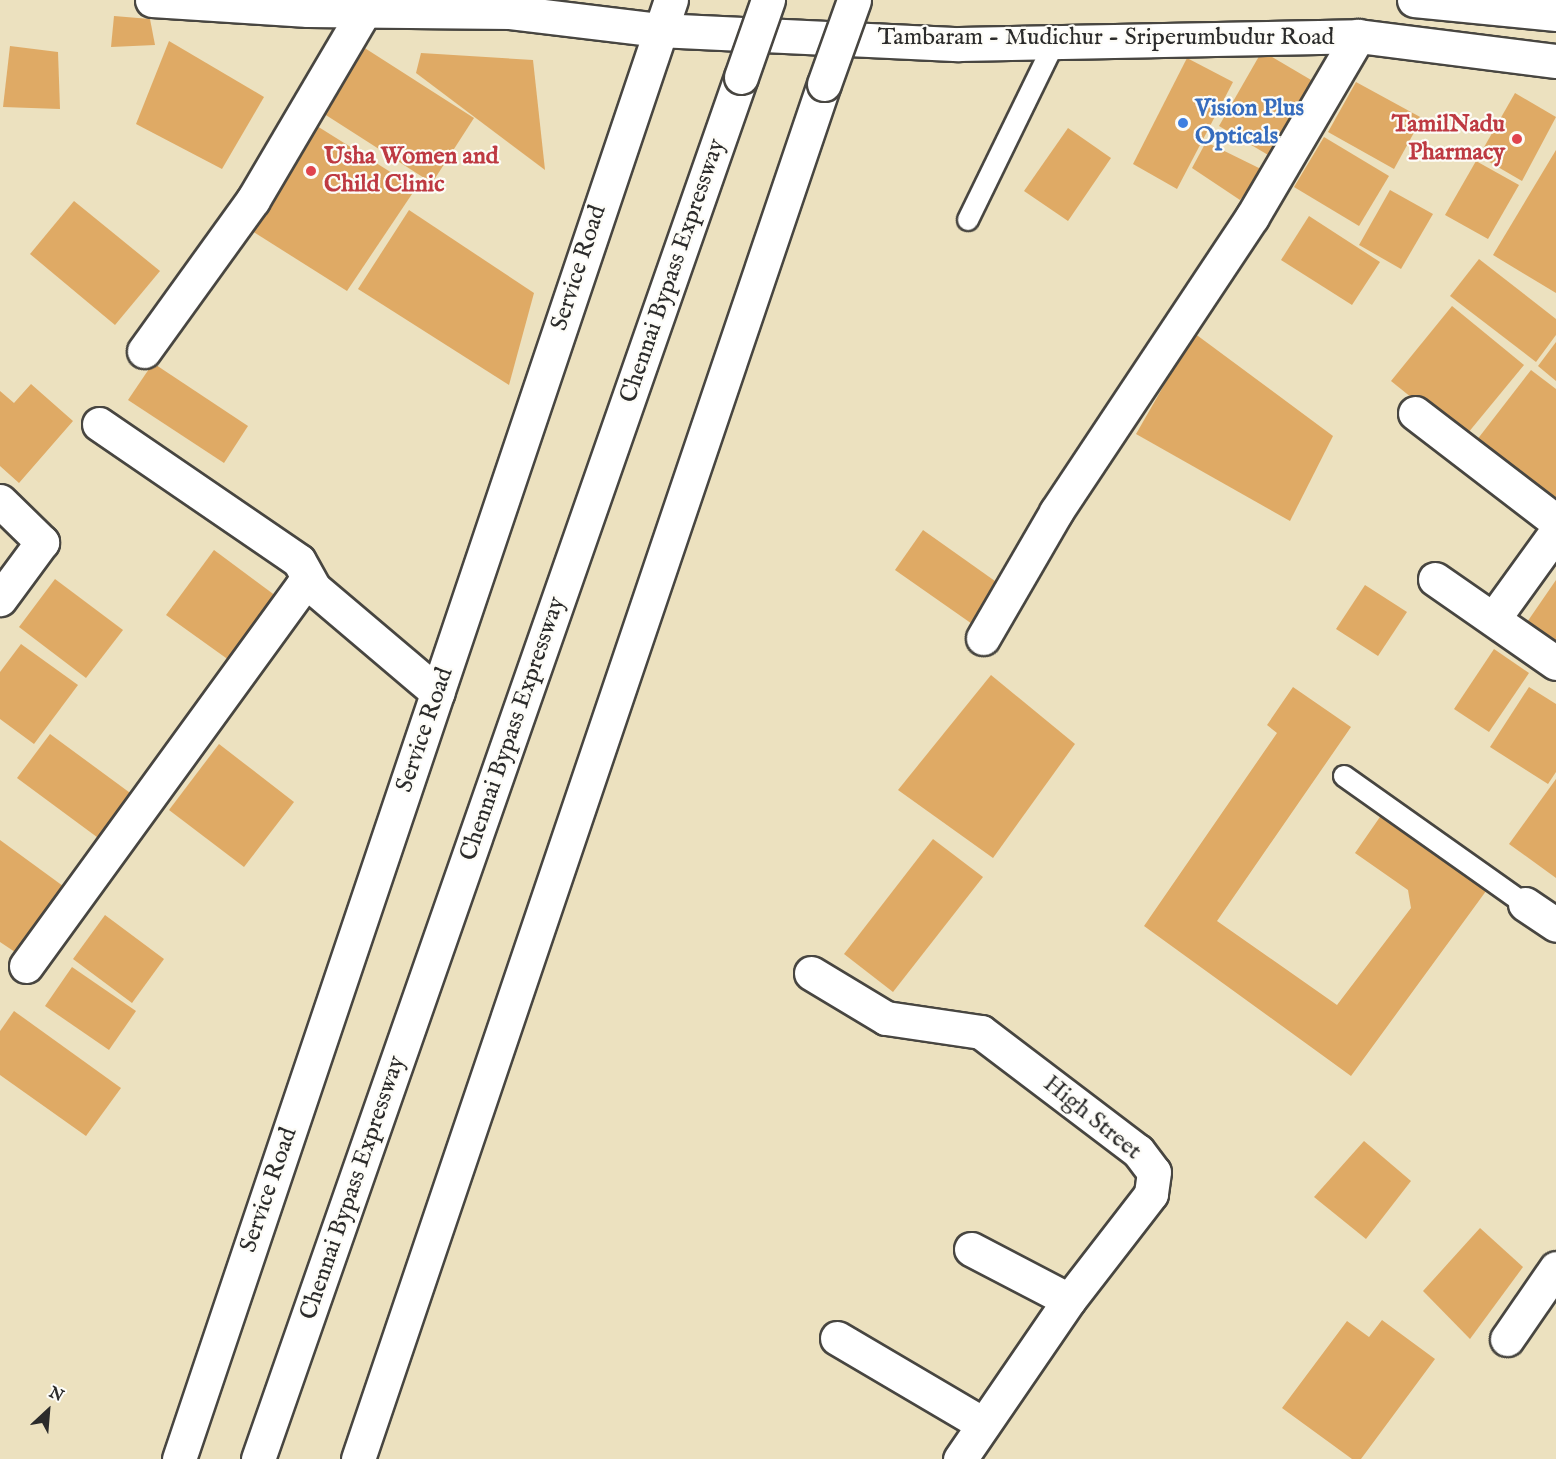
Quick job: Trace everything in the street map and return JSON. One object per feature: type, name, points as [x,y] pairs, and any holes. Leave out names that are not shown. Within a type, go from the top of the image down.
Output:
[{"type":"main road","name":"Tambaram - Mudichur - Sriperumbudur Road","points":[[152,0],[308,10],[370,4],[510,6],[658,30],[959,44],[1358,36],[1556,61]]},
{"type":"main road","name":"Service Road","points":[[178,1459],[670,0]]},
{"type":"main road","name":"Chennai Bypass Expressway","points":[[258,1459],[768,0]]},
{"type":"main road","points":[[358,1459],[854,0]]},
{"type":"main road","points":[[1414,0],[1556,14]]},
{"type":"main road","points":[[144,351],[253,200],[370,4]]},
{"type":"main road","points":[[983,638],[1056,512],[1252,217],[1358,36]]},
{"type":"main road","points":[[1415,413],[1556,521]]},
{"type":"main road","points":[[99,424],[299,561],[314,588],[438,693]]},
{"type":"main road","points":[[0,501],[42,542],[0,599]]},
{"type":"main road","points":[[1494,618],[1556,532]]},
{"type":"main road","points":[[1435,579],[1556,663]]},
{"type":"main road","points":[[26,966],[302,586],[314,588]]},
{"type":"main road","points":[[1525,904],[1556,925]]},
{"type":"main road","name":"High Street","points":[[811,973],[886,1018],[981,1032],[1138,1151],[1154,1172],[1151,1194],[1069,1300],[960,1459]]},
{"type":"main road","points":[[971,1249],[1069,1300]]},
{"type":"main road","points":[[1507,1339],[1556,1268]]},
{"type":"main road","points":[[837,1338],[983,1424]]},
{"type":"lane","points":[[968,220],[1055,42]]},
{"type":"lane","points":[[1344,776],[1525,904]]},
{"type":"building","points":[[114,16],[150,19],[155,45],[111,47]]},
{"type":"building","points":[[169,41],[264,97],[222,169],[136,124]]},
{"type":"building","points":[[360,45],[474,118],[432,183],[318,110]]},
{"type":"building","points":[[10,46],[58,52],[60,109],[3,107]]},
{"type":"building","points":[[1262,51],[1323,87],[1280,162],[1219,126]]},
{"type":"building","points":[[421,53],[533,60],[545,170],[416,73]]},
{"type":"building","name":"Vision Plus Opticals","points":[[1187,58],[1233,82],[1177,189],[1133,164]]},
{"type":"building","points":[[1356,82],[1422,118],[1394,169],[1328,132]]},
{"type":"building","name":"TamilNadu Pharmacy","points":[[1515,93],[1556,117],[1522,181],[1479,156]]},
{"type":"building","points":[[317,126],[416,188],[347,291],[252,231]]},
{"type":"building","points":[[1068,128],[1111,158],[1068,221],[1024,191]]},
{"type":"building","points":[[1324,137],[1389,176],[1359,226],[1294,187]]},
{"type":"building","points":[[1206,142],[1263,170],[1240,200],[1192,168]]},
{"type":"building","points":[[1556,150],[1556,293],[1493,255]]},
{"type":"building","points":[[1476,161],[1519,185],[1488,239],[1445,215]]},
{"type":"building","points":[[1390,190],[1433,214],[1401,269],[1359,245]]},
{"type":"building","points":[[74,201],[160,271],[115,325],[30,254]]},
{"type":"building","points":[[409,210],[534,293],[509,385],[358,289]]},
{"type":"building","points":[[1309,216],[1380,262],[1352,305],[1281,260]]},
{"type":"building","points":[[1479,259],[1556,319],[1556,335],[1536,362],[1450,296]]},
{"type":"building","points":[[1452,306],[1524,365],[1463,439],[1391,381]]},
{"type":"building","points":[[1194,333],[1333,436],[1290,521],[1136,434]]},
{"type":"building","points":[[1556,342],[1556,381],[1538,366]]},
{"type":"building","points":[[153,363],[248,426],[224,463],[128,400]]},
{"type":"building","points":[[1531,370],[1556,389],[1556,504],[1473,445]]},
{"type":"building","points":[[31,384],[73,421],[19,483],[0,466],[0,391],[14,403]]},
{"type":"building","points":[[923,530],[1002,586],[975,626],[895,570]]},
{"type":"building","points":[[214,550],[280,599],[233,663],[166,615]]},
{"type":"building","points":[[55,579],[123,630],[86,678],[19,627]]},
{"type":"building","points":[[1556,580],[1556,650],[1523,628]]},
{"type":"building","points":[[1365,585],[1407,612],[1378,656],[1336,629]]},
{"type":"building","points":[[21,644],[78,685],[34,744],[0,719],[0,672]]},
{"type":"building","points":[[1494,649],[1529,673],[1489,732],[1454,709]]},
{"type":"building","points":[[991,675],[1075,744],[993,858],[898,790]]},
{"type":"building","points":[[1293,687],[1351,727],[1217,921],[1337,1005],[1411,908],[1408,890],[1355,853],[1382,814],[1489,887],[1351,1076],[1144,926],[1277,733],[1267,725]]},
{"type":"building","points":[[1529,687],[1556,704],[1556,772],[1548,784],[1490,747]]},
{"type":"building","points":[[50,734],[137,798],[105,843],[17,778]]},
{"type":"building","points":[[219,744],[294,802],[244,867],[169,810]]},
{"type":"building","points":[[1556,779],[1556,878],[1509,844]]},
{"type":"building","points":[[933,839],[983,877],[893,992],[844,954]]},
{"type":"building","points":[[0,840],[63,886],[15,952],[0,942]]},
{"type":"building","points":[[105,915],[164,959],[132,1003],[73,959]]},
{"type":"building","points":[[72,967],[136,1011],[109,1050],[45,1006]]},
{"type":"building","points":[[14,1011],[121,1088],[86,1136],[0,1075],[0,1031]]},
{"type":"building","points":[[1364,1141],[1411,1181],[1366,1239],[1314,1197]]},
{"type":"building","points":[[1480,1228],[1523,1267],[1470,1339],[1423,1291]]},
{"type":"building","points":[[1382,1320],[1435,1359],[1361,1459],[1352,1459],[1282,1408],[1347,1321],[1369,1337]]},
{"type":"place","name":"Vision Plus Opticals","points":[[1183,123]]},
{"type":"place","name":"TamilNadu Pharmacy","points":[[1517,139]]},
{"type":"place","name":"Usha Women and Child Clinic","points":[[311,171]]}]
